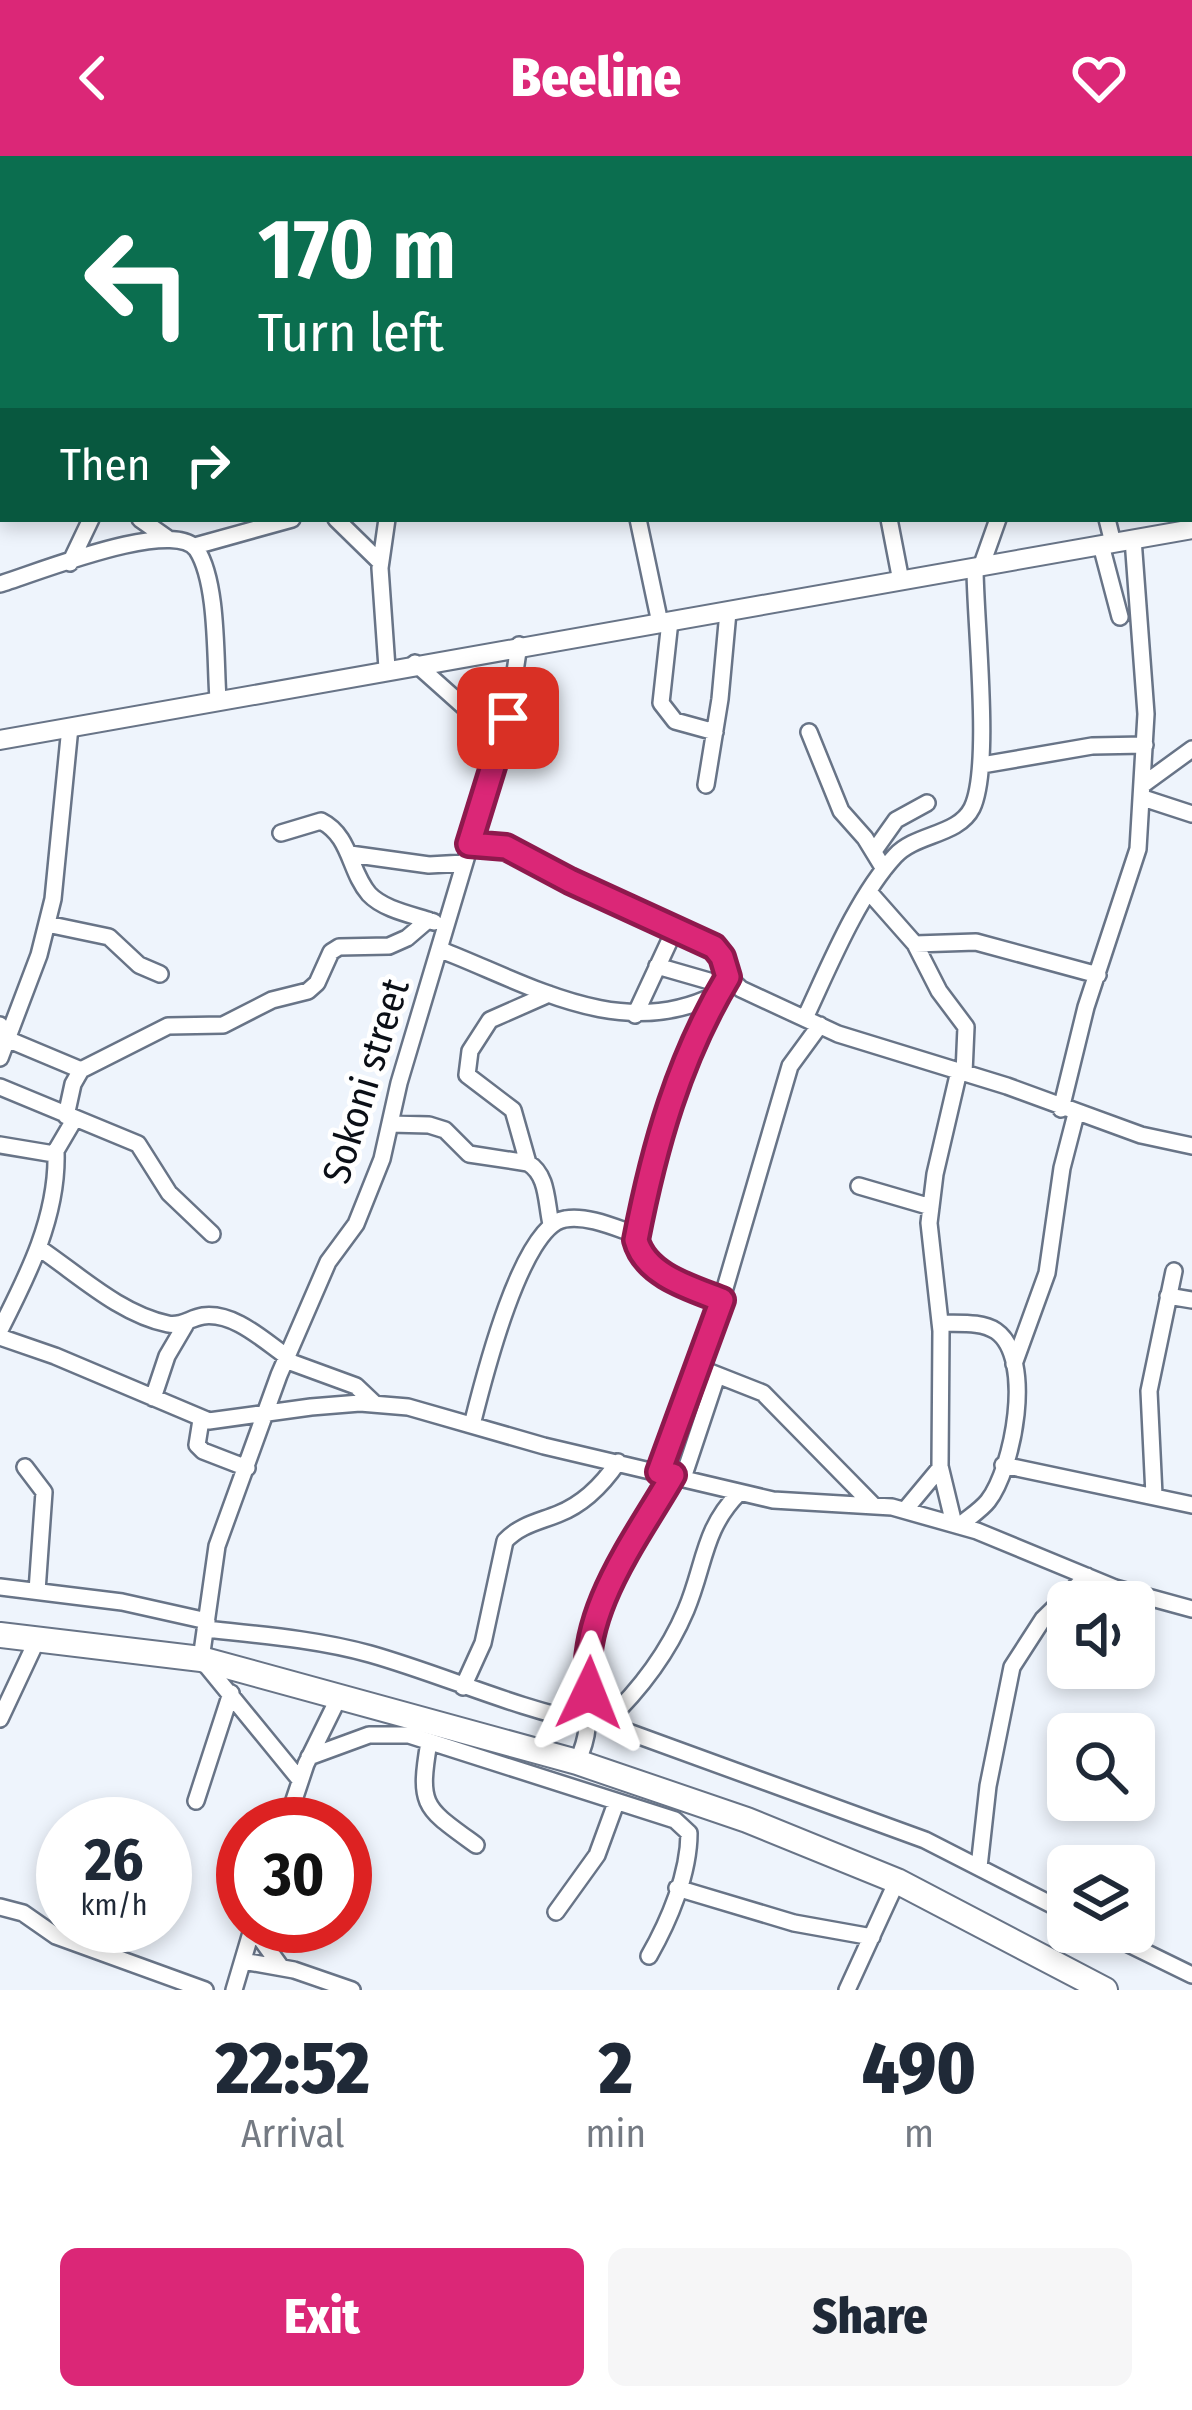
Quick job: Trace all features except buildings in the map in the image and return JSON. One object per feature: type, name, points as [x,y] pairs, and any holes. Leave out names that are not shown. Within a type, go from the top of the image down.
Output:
[{"type":"highway","points":[[0,1635],[201,1659],[577,1762],[747,1820],[897,1881],[1105,1990]]},
{"type":"street","points":[[70,563],[90,522]]},
{"type":"street","points":[[144,522],[166,538]]},
{"type":"street","points":[[195,546],[278,522]]},
{"type":"street","points":[[339,522],[380,562]]},
{"type":"street","points":[[387,522],[380,562],[388,668]]},
{"type":"street","points":[[639,522],[665,622],[661,703],[675,721],[715,732]]},
{"type":"street","points":[[890,522],[901,581]]},
{"type":"street","points":[[672,1475],[697,1367],[722,1300],[790,1066],[884,869],[898,852],[965,818],[978,790],[982,765],[978,567],[997,522]]},
{"type":"street","points":[[1107,522],[1120,617]]},
{"type":"street","points":[[0,740],[1192,529]]},
{"type":"street","points":[[0,584],[132,542],[184,539],[195,546],[206,572],[218,699]]},
{"type":"street","points":[[1014,1364],[1047,1273],[1069,1112],[1098,975],[1138,849],[1144,791],[1144,661],[1133,539]]},
{"type":"street","points":[[706,784],[728,612]]},
{"type":"street","name":"Sokoni street","points":[[201,1659],[217,1546],[286,1358],[328,1262],[356,1224],[382,1159],[508,718],[519,645]]},
{"type":"street","points":[[415,663],[471,713],[498,746]]},
{"type":"street","points":[[0,1058],[4,1032],[46,924],[63,828],[70,727]]},
{"type":"street","points":[[809,732],[842,811],[884,869]]},
{"type":"street","points":[[982,765],[1092,746],[1145,745]]},
{"type":"street","points":[[1144,791],[1192,749]]},
{"type":"street","points":[[1144,791],[1192,814]]},
{"type":"street","points":[[874,851],[896,820],[927,802]]},
{"type":"street","points":[[281,833],[321,821],[334,828],[368,894],[395,909],[448,926]]},
{"type":"street","points":[[469,844],[506,847],[714,947],[722,957],[723,985],[667,1108],[637,1234],[643,1258],[722,1300]]},
{"type":"street","points":[[350,854],[429,865],[464,863]]},
{"type":"street","points":[[870,893],[915,944],[939,992],[966,1027],[961,1072],[931,1207],[929,1242],[940,1323],[940,1468],[957,1525]]},
{"type":"street","points":[[428,920],[389,946],[339,947],[331,952],[308,992],[272,1000],[224,1025],[168,1027],[81,1070],[56,1152],[57,1174],[39,1248],[0,1334],[201,1420],[265,1416],[311,1406],[408,1407],[739,1493],[905,1510],[957,1525],[1115,1588],[1192,1609]]},
{"type":"street","points":[[46,924],[109,937],[139,965],[160,974]]},
{"type":"street","points":[[634,1015],[675,929]]},
{"type":"street","points":[[915,944],[976,942],[1098,975]]},
{"type":"street","points":[[441,950],[603,1012],[634,1015],[688,1008],[723,985]]},
{"type":"street","points":[[657,965],[741,989],[812,1021],[1007,1086],[1069,1112],[1192,1146]]},
{"type":"street","points":[[549,994],[490,1020],[467,1063],[467,1075],[513,1109],[528,1163],[543,1179],[551,1224]]},
{"type":"street","points":[[4,1032],[81,1070]]},
{"type":"street","points":[[0,1087],[138,1144],[169,1192],[212,1234]]},
{"type":"street","points":[[390,1124],[429,1125],[445,1130],[469,1154],[528,1163]]},
{"type":"street","points":[[0,1145],[56,1152]]},
{"type":"street","points":[[859,1186],[931,1207]]},
{"type":"street","points":[[472,1425],[495,1341],[537,1238],[551,1224],[576,1219],[637,1234]]},
{"type":"street","points":[[39,1248],[128,1310],[166,1324],[214,1316],[233,1321],[286,1358],[356,1386],[375,1404]]},
{"type":"street","points":[[1154,1495],[1149,1391],[1174,1271]]},
{"type":"street","points":[[1168,1296],[1192,1300]]},
{"type":"street","points":[[153,1398],[166,1356],[187,1322]]},
{"type":"street","points":[[940,1323],[993,1329],[1004,1340],[1018,1378],[1017,1411],[1003,1465],[987,1502],[957,1525]]},
{"type":"street","points":[[697,1367],[749,1384],[764,1394],[874,1506]]},
{"type":"street","points":[[595,1722],[584,1663],[594,1619],[672,1475],[717,1376]]},
{"type":"street","points":[[201,1420],[197,1445],[247,1468]]},
{"type":"street","points":[[463,1687],[483,1643],[505,1541],[527,1524],[564,1512],[584,1499],[604,1483],[618,1462]]},
{"type":"street","points":[[1003,1465],[1192,1505]]},
{"type":"street","points":[[26,1467],[44,1492],[37,1591]]},
{"type":"street","points":[[905,1510],[940,1468]]},
{"type":"street","points":[[577,1762],[595,1722],[652,1675],[686,1612],[717,1515],[739,1493]]},
{"type":"street","points":[[979,1867],[988,1786],[1012,1666],[1043,1619],[1087,1576]]},
{"type":"street","points":[[0,1587],[122,1602],[206,1625],[370,1654],[538,1713],[595,1722],[884,1824],[1047,1902]]},
{"type":"street","points":[[0,1719],[37,1640]]},
{"type":"street","points":[[201,1659],[300,1780]]},
{"type":"street","points":[[196,1801],[231,1694]]},
{"type":"street","points":[[295,1797],[340,1695]]},
{"type":"street","points":[[309,1756],[369,1735],[409,1735],[675,1820],[689,1833],[689,1849],[666,1926],[649,1956]]},
{"type":"street","points":[[429,1742],[424,1798],[434,1813],[476,1845]]},
{"type":"street","points":[[556,1912],[597,1855],[616,1803]]},
{"type":"street","points":[[847,1990],[897,1881]]},
{"type":"street","points":[[677,1888],[794,1923],[872,1937]]},
{"type":"street","points":[[0,1907],[23,1913],[56,1936],[205,1990]]},
{"type":"street","points":[[234,1990],[246,1953]]},
{"type":"street","points":[[271,1953],[281,1967]]},
{"type":"street","points":[[1147,1953],[1192,1975]]},
{"type":"street","points":[[244,1961],[281,1967],[352,1990]]},
{"type":"route","points":[[508,718],[469,844],[506,847],[714,947],[728,977],[706,1013],[667,1108],[636,1240],[643,1258],[660,1271],[722,1300],[659,1472],[673,1475],[594,1619],[584,1663],[589,1693]]}]
